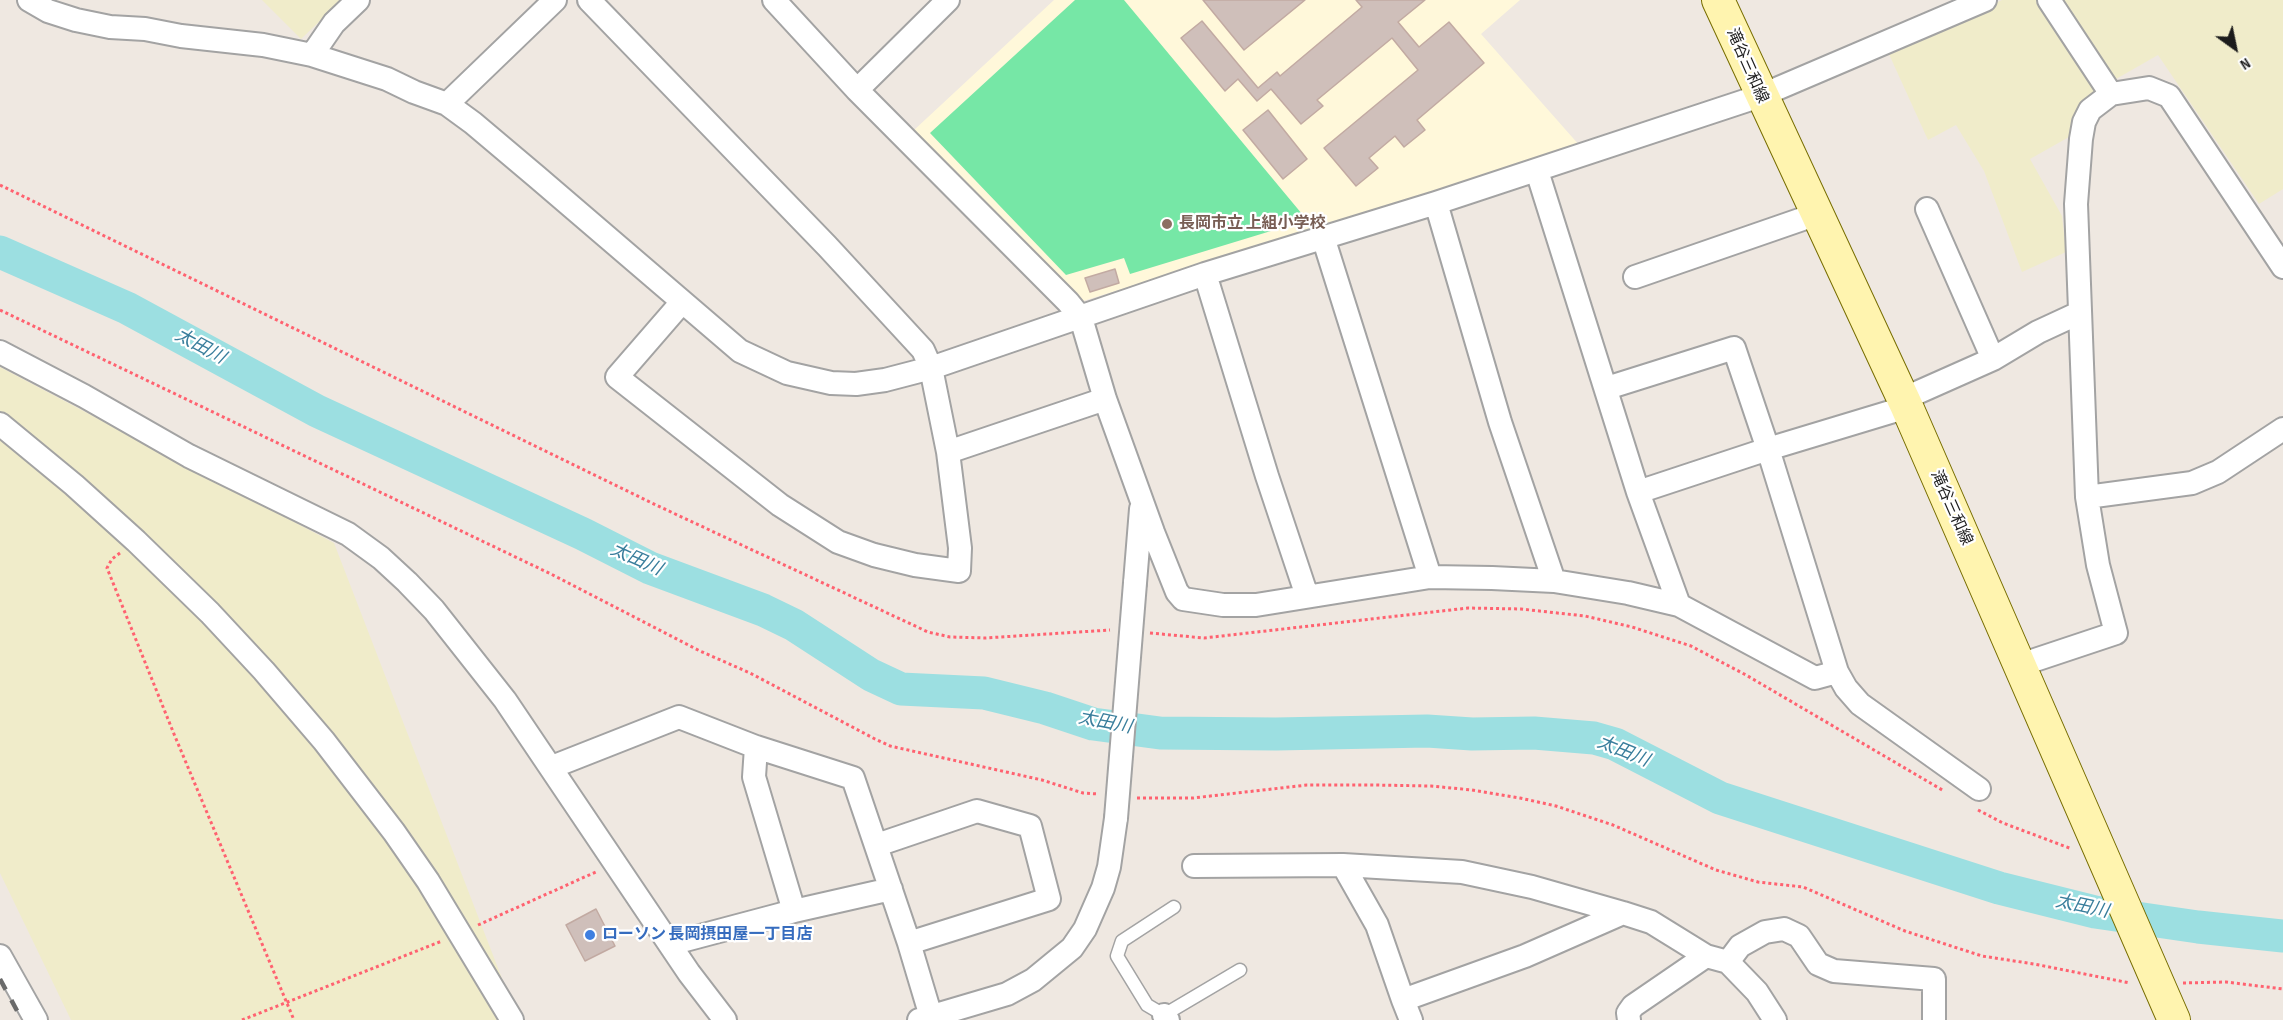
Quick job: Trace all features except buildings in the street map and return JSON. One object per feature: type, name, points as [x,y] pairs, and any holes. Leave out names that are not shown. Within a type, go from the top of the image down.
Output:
[{"type":"main road","name":"滝谷三和線","points":[[1718,0],[1760,96],[1905,403],[2020,665],[2089,853],[2155,993]]},
{"type":"street","points":[[29,0],[76,20],[110,27],[145,29],[181,36],[263,45],[312,55],[387,79],[447,104],[483,130],[740,351],[787,373],[831,383],[856,384],[885,380],[931,368],[1205,274],[1537,171],[1760,96],[1985,0]]},
{"type":"street","points":[[312,55],[334,23],[358,0]]},
{"type":"street","points":[[447,104],[555,0]]},
{"type":"street","points":[[589,0],[827,246],[923,351],[931,368],[948,452],[960,548],[959,572],[874,555],[838,542],[780,505],[617,377],[682,302]]},
{"type":"street","points":[[774,0],[857,90],[1068,302],[1081,318],[1105,399],[1177,592],[1183,599],[1223,605],[1256,604],[1430,578],[1554,581],[1628,593],[1679,605],[1815,678],[1837,672]]},
{"type":"street","points":[[857,90],[948,0]]},
{"type":"street","points":[[2049,0],[2111,94]]},
{"type":"street","points":[[2020,665],[2116,633],[2098,565],[2087,497],[2076,204],[2081,139],[2084,122],[2090,110],[2111,94],[2149,88],[2169,96],[2283,267]]},
{"type":"street","points":[[1537,171],[1638,492],[1679,605]]},
{"type":"street","points":[[1436,203],[1500,423],[1554,581]]},
{"type":"street","points":[[1927,209],[1993,359]]},
{"type":"street","points":[[1635,277],[1816,214]]},
{"type":"street","points":[[1323,237],[1430,578]]},
{"type":"street","points":[[1205,274],[1267,476],[1307,596]]},
{"type":"street","points":[[1638,492],[1905,403],[1993,359],[2038,332],[2079,313]]},
{"type":"street","points":[[1607,388],[1734,348],[1768,449],[1837,672],[1846,688],[1860,704],[1975,797]]},
{"type":"street","points":[[0,352],[84,396],[189,456],[348,534],[381,558],[434,610],[505,700],[552,767],[688,974],[725,1020]]},
{"type":"street","points":[[948,452],[1105,399]]},
{"type":"street","points":[[0,424],[36,452],[136,542],[226,630],[324,741],[394,832],[428,881],[512,1020]]},
{"type":"street","points":[[2087,497],[2192,483],[2218,472],[2283,429]]},
{"type":"street","points":[[552,767],[679,717],[756,747],[853,777],[909,943],[927,1019],[1007,994],[1033,980],[1072,948],[1085,929],[1103,888],[1109,867],[1116,818],[1142,499]]},
{"type":"street","points":[[756,747],[754,777],[794,911]]},
{"type":"street","points":[[877,845],[976,811],[1030,826],[1049,899],[909,943]]},
{"type":"street","points":[[1343,865],[1377,925],[1407,1010],[1623,914]]},
{"type":"street","points":[[1194,866],[1343,865],[1462,872],[1532,887],[1651,922],[1706,956],[1728,962],[1757,992],[1775,1020]]},
{"type":"street","points":[[670,944],[794,911],[891,889]]},
{"type":"street","points":[[1728,962],[1740,946],[1765,932],[1784,929],[1799,936],[1818,963],[1833,971],[1934,979],[1934,1020]]},
{"type":"street","points":[[0,956],[36,1020]]},
{"type":"street","points":[[1629,1020],[1628,1013],[1633,1006],[1706,956]]},
{"type":"lane","points":[[1174,908],[1122,941],[1117,956],[1148,1005],[1166,1017],[1240,970]]},
{"type":"path","points":[[0,185],[656,505],[928,632],[950,637],[985,638],[1116,630]]},
{"type":"path","points":[[0,310],[541,570],[700,651],[750,673],[890,746],[1042,780],[1083,793],[1105,794]]},
{"type":"path","points":[[136,542],[112,558],[107,568],[294,1020]]},
{"type":"path","points":[[1145,633],[1204,638],[1468,608],[1521,609],[1585,616],[1632,627],[1691,646],[1812,713],[1952,796]]},
{"type":"path","points":[[1135,798],[1193,798],[1306,785],[1431,786],[1472,790],[1556,806],[1613,825],[1716,870],[1758,882],[1803,887],[1905,931],[1983,956],[2034,964],[2155,993],[2174,983],[2226,982],[2283,989]]},
{"type":"path","points":[[1975,797],[2003,823],[2089,853]]},
{"type":"path","points":[[242,1020],[286,1001]]},
{"type":"shaded area","points":[[262,0],[342,0],[301,39]]},
{"type":"shaded area","name":"長岡市立 上組小学校","points":[[1054,0],[1520,0],[1481,34],[1580,146],[1080,302],[913,131]]},
{"type":"shaded area","points":[[2002,0],[2037,0],[2097,86],[2093,100],[2075,117],[2069,137],[2030,159],[2062,216],[2066,252],[2022,272],[1984,171],[1956,125],[1928,140],[1888,52]]},
{"type":"shaded area","points":[[2064,0],[2283,0],[2283,189],[2259,204],[2158,55],[2116,79]]},
{"type":"shaded area","points":[[0,367],[334,543],[518,1020],[71,1020],[0,873]]},
{"type":"green space","points":[[1075,0],[1124,0],[1307,220],[1130,274],[1124,258],[1066,275],[930,133]]},
{"type":"waterway","name":"太田川","points":[[0,252],[127,308],[317,411],[583,534],[650,568],[763,610],[794,625],[871,675],[901,689],[984,693],[1045,708],[1093,724],[1160,733],[1276,734],[1427,731],[1472,734],[1534,733],[1594,738],[1615,744],[1720,798],[1999,888],[2095,912],[2198,927],[2283,936]]},
{"type":"railway","points":[[0,979],[22,1020]]},
{"type":"place","name":"長岡市立 上組小学校","points":[[1167,224]]},
{"type":"place","name":"ローソン 長岡摂田屋一丁目店","points":[[590,935]]}]
